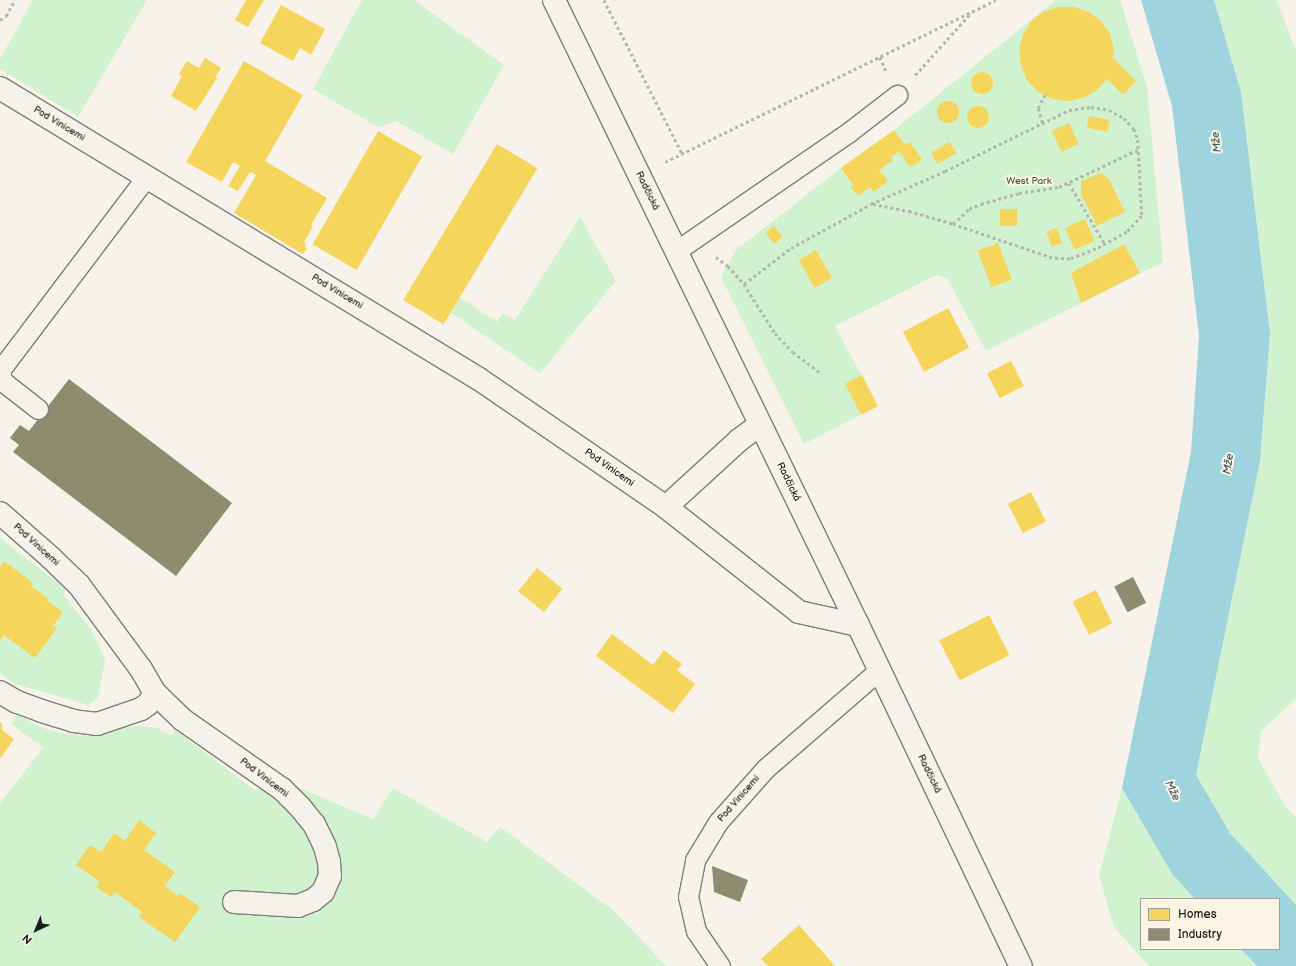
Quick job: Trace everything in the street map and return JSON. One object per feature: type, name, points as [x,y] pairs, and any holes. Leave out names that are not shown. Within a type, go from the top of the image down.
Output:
[{"type":"street","name":"Radčická","points":[[554,0],[858,625],[1021,966]]},
{"type":"street","name":"Pod Vinicemi","points":[[0,88],[479,379],[666,507],[799,612],[858,625]]},
{"type":"street","points":[[666,507],[739,440],[760,425]]},
{"type":"street","name":"Pod Vinicemi","points":[[0,513],[79,585],[141,669],[155,693],[183,720],[282,789],[314,824],[325,847],[329,862],[330,876],[323,892],[313,900],[298,906],[234,902]]},
{"type":"street","points":[[0,692],[18,702],[42,711],[74,721],[97,724],[141,709],[148,704],[155,693]]},
{"type":"lane","points":[[676,251],[850,132],[896,95]]},
{"type":"lane","points":[[38,409],[6,384],[2,379],[1,370],[146,177]]},
{"type":"lane","name":"Pod Vinicemi","points":[[720,966],[696,931],[694,924],[688,897],[695,860],[718,822],[766,768],[879,670]]},
{"type":"path","points":[[0,20],[6,16],[15,0]]},
{"type":"path","points":[[604,0],[682,153],[970,14],[995,0]]},
{"type":"path","points":[[896,95],[970,14]]},
{"type":"path","points":[[1042,123],[1038,108],[1045,95]]},
{"type":"path","points":[[744,284],[791,248],[871,204],[945,171],[1069,110],[1091,107],[1109,110],[1124,118],[1134,129],[1139,149],[1142,216],[1127,232],[1070,260],[1052,258],[952,224],[911,212],[871,204]]},
{"type":"path","points":[[952,224],[969,209],[981,204],[1019,193],[1059,187],[1139,149]]},
{"type":"path","points":[[1068,183],[1105,244]]},
{"type":"path","points":[[728,266],[744,284],[775,334],[793,352],[822,374]]},
{"type":"green space","points":[[33,0],[147,0],[78,117],[0,69],[0,59]]},
{"type":"green space","points":[[362,0],[414,0],[504,65],[453,154],[396,121],[378,127],[313,89]]},
{"type":"green space","name":"West Park","points":[[1056,0],[1120,0],[1147,87],[1163,262],[986,351],[947,278],[936,275],[835,326],[878,406],[804,444],[721,277],[736,250],[841,168],[894,130]]},
{"type":"green space","points":[[1214,0],[1277,0],[1296,51],[1296,699],[1261,731],[1258,758],[1285,806],[1296,818],[1296,905],[1230,833],[1196,775],[1260,461],[1270,334],[1241,92]]},
{"type":"green space","points":[[580,217],[616,281],[540,373],[450,312],[459,297],[497,322],[503,313],[515,320]]},
{"type":"green space","points":[[0,538],[66,589],[63,594],[93,632],[105,660],[98,698],[88,705],[15,684],[0,673]]},
{"type":"green space","points":[[17,715],[43,728],[66,734],[86,736],[104,734],[124,727],[139,726],[157,728],[171,735],[175,730],[256,791],[272,776],[373,819],[393,788],[487,842],[500,827],[613,910],[666,966],[0,966],[0,803],[43,748],[11,724]]},
{"type":"green space","points":[[1122,788],[1173,875],[1194,898],[1140,898],[1140,950],[1242,950],[1257,966],[1149,966],[1114,927],[1099,875]]},
{"type":"water","name":"Mže","points":[[1141,0],[1214,0],[1241,92],[1270,334],[1260,461],[1196,775],[1230,833],[1296,905],[1296,966],[1257,966],[1242,950],[1280,950],[1280,898],[1194,898],[1173,875],[1122,788],[1191,452],[1199,336],[1172,106]]},
{"type":"building: Homes","points":[[246,0],[264,0],[248,27],[235,20]]},
{"type":"building: Homes","points":[[281,5],[325,29],[311,55],[300,48],[293,61],[260,43]]},
{"type":"building: Homes","points":[[1058,7],[1074,7],[1089,12],[1102,22],[1110,34],[1114,49],[1113,58],[1136,81],[1123,95],[1107,79],[1096,91],[1083,98],[1067,101],[1052,99],[1038,92],[1027,80],[1021,65],[1019,50],[1023,35],[1031,21],[1043,12]]},
{"type":"building: Homes","points":[[205,58],[221,68],[215,77],[217,78],[196,111],[171,96],[182,76],[179,74],[187,61],[199,68]]},
{"type":"building: Homes","points":[[244,61],[303,95],[265,161],[327,198],[311,225],[313,226],[304,242],[306,243],[305,247],[307,248],[303,254],[234,213],[256,175],[250,172],[238,191],[228,186],[240,166],[233,162],[222,182],[186,162]]},
{"type":"building: Homes","points":[[978,72],[986,72],[993,79],[993,87],[986,94],[978,94],[971,87],[971,79]]},
{"type":"building: Homes","points":[[944,101],[952,101],[959,108],[959,116],[952,123],[944,123],[937,116],[937,108]]},
{"type":"building: Homes","points":[[974,106],[982,106],[989,113],[989,121],[982,128],[974,128],[967,121],[967,113]]},
{"type":"building: Homes","points":[[1089,116],[1110,120],[1107,132],[1087,128]]},
{"type":"building: Homes","points":[[1069,123],[1079,144],[1062,152],[1052,131]]},
{"type":"building: Homes","points":[[894,130],[905,145],[910,142],[922,160],[910,167],[899,151],[891,157],[893,160],[879,170],[888,181],[874,192],[870,187],[858,196],[851,187],[853,185],[841,168]]},
{"type":"building: Homes","points":[[378,131],[422,156],[357,270],[312,244]]},
{"type":"building: Homes","points":[[950,142],[956,153],[937,164],[931,153]]},
{"type":"building: Homes","points":[[497,144],[537,168],[444,324],[403,300]]},
{"type":"building: Homes","points":[[1101,173],[1109,179],[1125,212],[1097,226],[1081,194],[1081,181]]},
{"type":"building: Homes","points":[[1000,209],[1017,209],[1017,226],[1000,226]]},
{"type":"building: Homes","points":[[1085,219],[1095,241],[1075,250],[1065,228]]},
{"type":"building: Homes","points":[[774,226],[783,237],[774,244],[765,233]]},
{"type":"building: Homes","points":[[1057,228],[1062,243],[1051,247],[1047,231]]},
{"type":"building: Homes","points":[[998,243],[1012,279],[991,287],[977,251]]},
{"type":"building: Homes","points":[[1124,244],[1140,273],[1081,303],[1071,273]]},
{"type":"building: Homes","points":[[816,250],[832,278],[815,288],[799,260]]},
{"type":"building: Homes","points":[[948,308],[969,348],[924,372],[903,332]]},
{"type":"building: Homes","points":[[1011,361],[1024,386],[1000,398],[987,373]]},
{"type":"building: Homes","points":[[862,375],[878,406],[861,415],[845,384]]},
{"type":"building: Homes","points":[[1031,492],[1046,521],[1023,533],[1008,504]]},
{"type":"building: Homes","points":[[4,561],[33,583],[31,586],[49,599],[47,601],[63,612],[53,626],[57,628],[35,658],[4,635],[0,640],[0,567]]},
{"type":"building: Homes","points":[[537,568],[563,589],[544,612],[518,591]]},
{"type":"building: Homes","points":[[1096,590],[1112,623],[1089,635],[1073,601]]},
{"type":"building: Homes","points":[[989,615],[1009,655],[960,681],[939,640]]},
{"type":"building: Homes","points":[[612,634],[653,665],[664,650],[682,664],[677,670],[695,684],[673,713],[596,656]]},
{"type":"building: Homes","points":[[0,722],[2,724],[2,730],[14,739],[0,759]]},
{"type":"building: Homes","points":[[139,820],[156,833],[144,850],[175,872],[165,886],[178,896],[180,893],[200,907],[175,942],[139,917],[142,912],[115,892],[111,897],[96,887],[100,882],[76,865],[90,845],[101,852],[114,833],[125,841]]},
{"type":"building: Homes","points":[[799,925],[835,966],[768,966],[761,959]]},
{"type":"building: Industry","points":[[69,379],[232,503],[176,576],[13,452],[19,445],[10,438],[20,425],[29,431]]},
{"type":"building: Industry","points":[[1133,577],[1146,603],[1127,612],[1114,587]]},
{"type":"building: Industry","points":[[712,866],[748,880],[740,902],[714,892]]}]
